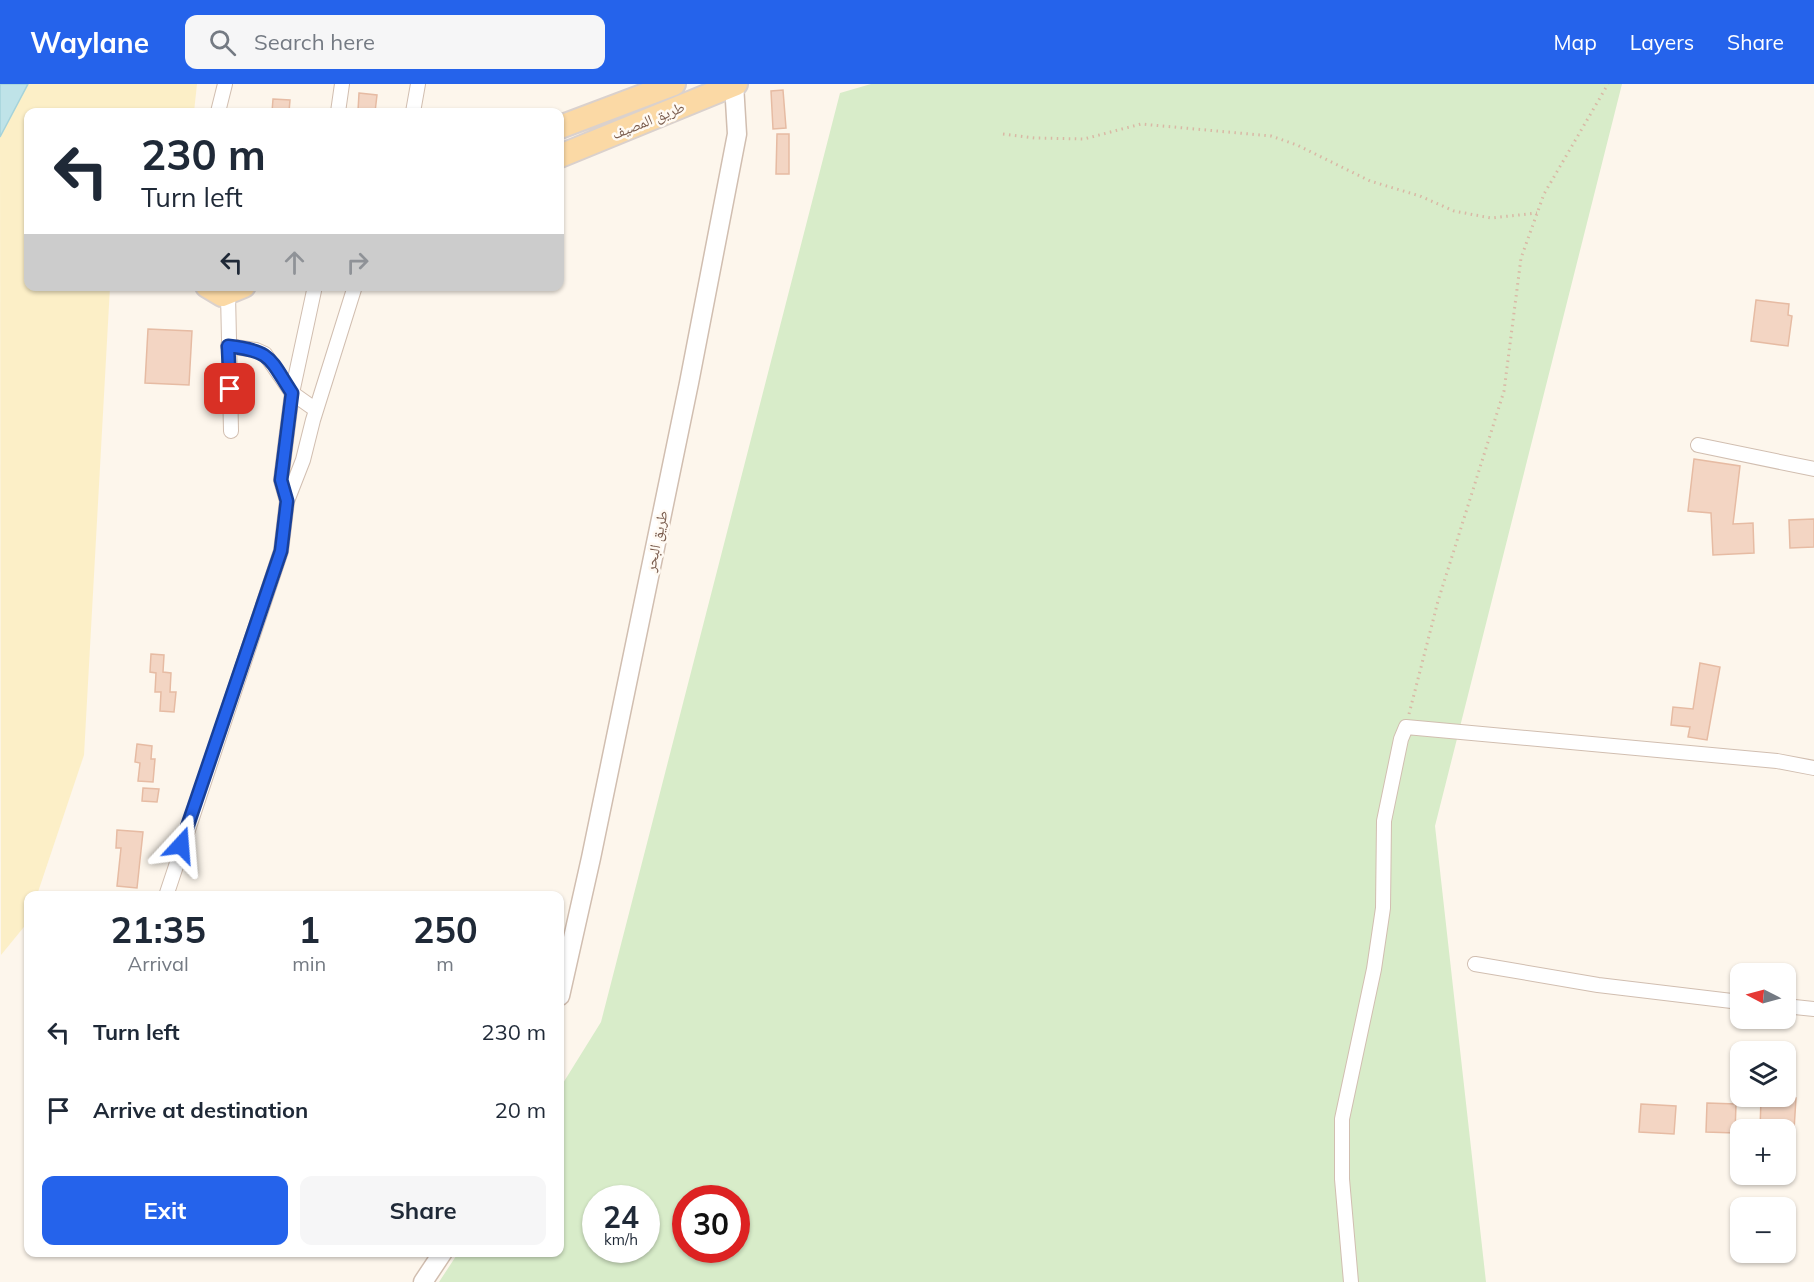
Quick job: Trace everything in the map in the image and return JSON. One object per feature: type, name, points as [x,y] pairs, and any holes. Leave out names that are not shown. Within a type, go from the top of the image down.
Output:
[{"type":"main road","name":"طريق المصيف","points":[[564,126],[674,84]]},
{"type":"main road","name":"طريق المصيف","points":[[564,154],[735,84]]},
{"type":"street","points":[[219,108],[225,84]]},
{"type":"street","points":[[339,108],[342,84]]},
{"type":"street","points":[[414,108],[418,84]]},
{"type":"street","name":"طريق البحر","points":[[564,978],[689,383],[737,134],[735,84]]},
{"type":"street","points":[[227,291],[231,431]]},
{"type":"street","points":[[287,501],[281,480],[292,393],[314,291]]},
{"type":"street","points":[[168,891],[281,551],[287,501],[303,460],[316,410],[353,291]]},
{"type":"street","points":[[228,346],[256,350],[265,354],[292,393],[316,410]]},
{"type":"street","points":[[1698,445],[1814,469]]},
{"type":"street","points":[[1351,1282],[1343,1190],[1342,1119],[1374,969],[1383,908],[1384,821],[1401,739],[1406,728],[1777,761],[1814,768]]},
{"type":"street","points":[[1475,964],[1598,986],[1730,1001]]},
{"type":"street","points":[[1796,1008],[1814,1010]]},
{"type":"street","points":[[423,1282],[440,1257]]},
{"type":"path","points":[[1406,728],[1438,601],[1504,391],[1521,258],[1544,194],[1608,84]]},
{"type":"path","points":[[1003,134],[1035,138],[1084,139],[1141,124],[1271,136],[1306,149],[1370,181],[1420,196],[1454,211],[1491,218],[1537,213]]},
{"type":"green space","points":[[871,84],[1622,84],[1435,826],[1486,1282],[439,1282],[455,1257],[564,1257],[564,1082],[601,1022],[840,93]]},
{"type":"sand","points":[[28,84],[197,84],[194,108],[24,108],[24,291],[110,291],[84,755],[38,891],[24,891],[24,927],[1,955],[0,137]]},
{"type":"water","points":[[0,84],[28,84],[0,137]]},
{"type":"building","points":[[783,90],[786,128],[773,129],[771,91]]},
{"type":"building","points":[[359,93],[377,95],[375,108],[358,108]]},
{"type":"building","points":[[273,99],[290,100],[289,108],[272,108]]},
{"type":"building","points":[[777,134],[789,134],[789,174],[776,174]]},
{"type":"building","points":[[1756,300],[1789,304],[1788,315],[1792,316],[1788,346],[1751,341]]},
{"type":"building","points":[[148,329],[192,331],[189,385],[145,383]]},
{"type":"building","points":[[1694,459],[1740,466],[1733,524],[1753,523],[1754,553],[1713,555],[1711,513],[1688,511]]},
{"type":"building","points":[[1814,519],[1814,547],[1790,548],[1789,520]]},
{"type":"building","points":[[151,654],[164,655],[163,672],[171,673],[170,692],[176,692],[174,712],[160,711],[161,692],[155,692],[156,673],[150,672]]},
{"type":"building","points":[[1700,663],[1720,667],[1707,740],[1688,737],[1690,727],[1671,725],[1673,707],[1693,709]]},
{"type":"building","points":[[137,744],[152,746],[151,759],[155,759],[153,782],[138,781],[140,763],[135,762]]},
{"type":"building","points":[[143,788],[159,789],[157,802],[142,801]]},
{"type":"building","points":[[117,830],[143,832],[137,888],[117,886],[121,848],[116,848]]},
{"type":"building","points":[[1707,1103],[1730,1104],[1730,1107],[1736,1107],[1735,1119],[1730,1119],[1730,1133],[1706,1132]]},
{"type":"building","points":[[1641,1104],[1676,1106],[1674,1134],[1639,1132]]},
{"type":"building","points":[[1761,1107],[1795,1107],[1795,1119],[1760,1119]]},
{"type":"route","points":[[181,845],[281,551],[287,501],[281,480],[292,393],[265,354],[256,350],[228,346],[230,389]]}]
